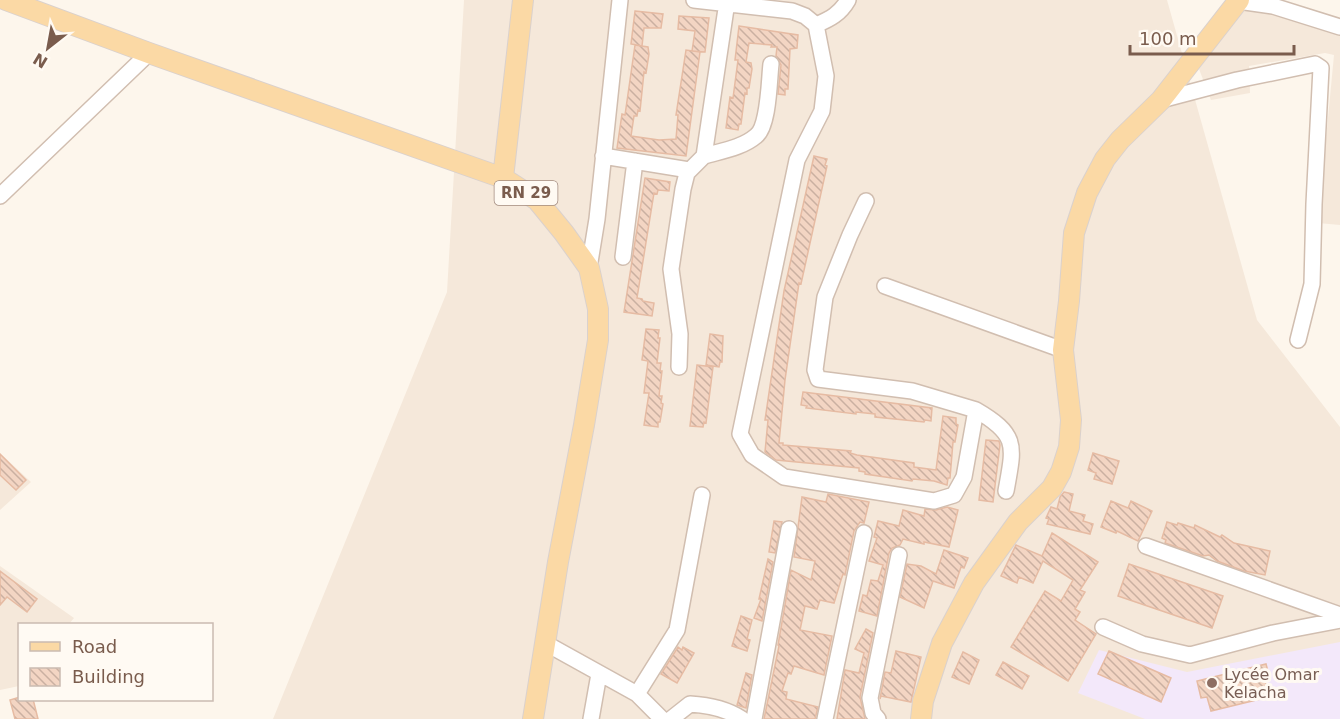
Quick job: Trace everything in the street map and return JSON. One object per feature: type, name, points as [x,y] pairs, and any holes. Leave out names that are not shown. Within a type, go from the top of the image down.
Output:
[{"type":"main road","name":"RN 29","points":[[6,0],[148,53],[503,178],[537,200],[564,233],[589,268],[598,309],[598,340],[533,719]]},
{"type":"main road","points":[[503,178],[523,0]]},
{"type":"main road","points":[[921,719],[923,701],[942,644],[974,583],[1018,522],[1052,488],[1061,472],[1069,447],[1071,420],[1063,350],[1070,301],[1074,233],[1087,193],[1106,159],[1120,140],[1161,100],[1239,1]]},
{"type":"street","points":[[589,268],[620,0]]},
{"type":"street","points":[[694,0],[792,11],[805,16],[816,25],[826,76],[822,111],[797,160],[740,434],[752,455],[784,477],[934,501],[954,495],[964,477],[976,410]]},
{"type":"street","points":[[816,25],[831,19],[848,0]]},
{"type":"street","points":[[1239,1],[1274,6],[1340,27]]},
{"type":"street","points":[[704,156],[727,2]]},
{"type":"street","points":[[0,196],[148,53]]},
{"type":"street","points":[[680,367],[680,334],[671,269],[683,189],[689,170],[704,156],[738,146],[758,135],[765,117],[771,64]]},
{"type":"street","points":[[1161,100],[1237,80],[1315,64],[1321,68],[1312,284],[1298,340]]},
{"type":"street","points":[[603,156],[689,170]]},
{"type":"street","points":[[623,257],[635,161]]},
{"type":"street","points":[[866,201],[849,235],[825,297],[815,370],[818,379],[912,391],[976,410],[992,419],[1007,433],[1013,452],[1006,491]]},
{"type":"street","points":[[885,286],[1063,350]]},
{"type":"street","points":[[637,694],[677,630],[702,495]]},
{"type":"street","points":[[754,719],[789,529]]},
{"type":"street","points":[[825,719],[864,533]]},
{"type":"street","points":[[1146,546],[1340,615]]},
{"type":"street","points":[[878,719],[873,713],[870,698],[899,555]]},
{"type":"street","points":[[1103,627],[1142,644],[1190,655],[1273,633],[1340,620]]},
{"type":"street","points":[[545,643],[637,694],[662,719]]},
{"type":"street","points":[[591,719],[599,674]]},
{"type":"street","points":[[671,719],[690,704],[704,705],[734,713],[742,719]]},
{"type":"shaded area","points":[[464,0],[1167,0],[1257,320],[1340,427],[1340,719],[273,719],[447,292]]},
{"type":"shaded area","points":[[1244,9],[1273,9],[1340,30],[1340,225],[1318,223],[1334,55],[1325,53],[1249,66],[1250,93],[1211,100],[1199,69]]},
{"type":"shaded area","points":[[0,453],[31,482],[0,510]]},
{"type":"shaded area","points":[[0,566],[74,618],[70,623],[18,623],[18,686],[0,690]]},
{"type":"shaded area","name":"Lycée Omar Kelacha","points":[[1340,642],[1340,719],[1145,719],[1078,693],[1099,650],[1187,672]]},
{"type":"building","points":[[635,11],[663,14],[661,28],[644,28],[642,46],[631,44]]},
{"type":"building","points":[[679,16],[709,18],[705,52],[692,51],[695,31],[678,29]]},
{"type":"building","points":[[739,26],[798,35],[797,48],[790,49],[788,89],[785,89],[785,95],[778,94],[781,65],[776,56],[777,47],[749,43],[746,62],[751,63],[752,69],[738,130],[726,128],[738,60],[735,60]]},
{"type":"building","points":[[635,45],[648,47],[649,54],[646,73],[644,72],[640,111],[638,110],[637,116],[634,116],[631,136],[659,140],[676,139],[678,115],[676,115],[686,50],[700,52],[686,156],[617,148],[622,114],[625,115]]},
{"type":"building","points":[[814,156],[827,159],[825,165],[827,166],[801,284],[799,283],[785,380],[779,443],[851,451],[850,453],[857,455],[914,463],[914,467],[936,470],[943,416],[956,418],[958,425],[955,442],[953,442],[950,478],[948,478],[947,485],[934,481],[913,479],[912,481],[865,474],[859,471],[859,468],[776,460],[765,452],[768,420],[765,420],[784,291]]},
{"type":"building","points":[[645,178],[670,182],[669,191],[658,190],[657,194],[654,193],[637,298],[654,303],[652,316],[624,312]]},
{"type":"building","points":[[646,329],[659,330],[658,338],[660,338],[657,363],[661,363],[659,396],[662,396],[661,403],[663,404],[658,427],[644,425],[649,393],[644,393],[648,361],[642,360]]},
{"type":"building","points":[[710,334],[723,336],[722,362],[719,367],[706,365]]},
{"type":"building","points":[[697,365],[713,367],[706,423],[704,422],[703,427],[690,426]]},
{"type":"building","points":[[803,392],[932,408],[931,421],[875,417],[875,414],[806,408],[807,406],[801,405]]},
{"type":"building","points":[[986,440],[999,441],[1000,445],[993,502],[979,500]]},
{"type":"building","points":[[1093,453],[1119,461],[1112,484],[1094,479],[1096,473],[1088,470]]},
{"type":"building","points":[[0,454],[26,480],[16,490],[0,475]]},
{"type":"building","points":[[1064,492],[1073,494],[1069,511],[1085,515],[1083,521],[1093,524],[1090,534],[1047,524],[1049,519],[1046,518],[1051,507],[1057,509]]},
{"type":"building","points":[[828,494],[869,502],[864,523],[860,522],[854,531],[845,575],[843,574],[834,603],[820,600],[817,609],[805,606],[800,630],[832,636],[824,675],[794,666],[791,674],[788,673],[782,691],[787,692],[786,699],[818,707],[815,719],[764,719],[791,570],[811,580],[815,561],[794,557],[802,497],[826,502]]},
{"type":"building","points":[[1111,501],[1128,508],[1131,501],[1152,511],[1138,541],[1117,531],[1116,533],[1101,527]]},
{"type":"building","points":[[947,507],[958,510],[949,547],[903,539],[900,545],[892,548],[889,553],[877,616],[859,611],[863,595],[867,596],[871,580],[878,581],[883,565],[869,561],[877,538],[874,537],[878,521],[899,526],[903,510],[924,516],[925,509],[936,510]]},
{"type":"building","points":[[774,521],[782,522],[775,553],[769,552]]},
{"type":"building","points":[[1167,522],[1194,528],[1195,525],[1220,537],[1222,535],[1234,543],[1270,551],[1265,575],[1244,571],[1217,561],[1209,555],[1203,556],[1165,543],[1166,540],[1162,538]]},
{"type":"building","points":[[1052,533],[1098,562],[1080,590],[1085,592],[1075,609],[1080,612],[1075,620],[1096,634],[1068,681],[1011,647],[1045,591],[1061,601],[1073,580],[1043,561],[1033,583],[1019,577],[1017,583],[1001,576],[1016,545],[1042,556]]},
{"type":"building","points":[[944,550],[968,558],[964,568],[961,567],[954,588],[933,581],[924,608],[900,597],[907,564],[921,566],[936,574]]},
{"type":"building","points":[[768,559],[773,562],[762,621],[754,618],[761,599],[759,599]]},
{"type":"building","points":[[1129,564],[1223,596],[1212,628],[1118,596]]},
{"type":"building","points":[[0,571],[37,599],[27,612],[7,597],[0,605]]},
{"type":"building","points":[[741,616],[752,620],[747,639],[750,640],[747,651],[732,646]]},
{"type":"building","points":[[866,629],[873,633],[860,697],[865,719],[837,719],[845,670],[859,673],[864,653],[855,649]]},
{"type":"building","points":[[678,647],[694,653],[677,683],[661,674]]},
{"type":"building","points":[[896,651],[921,657],[911,702],[881,696],[880,699],[885,672],[891,673]]},
{"type":"building","points":[[1109,651],[1171,678],[1161,702],[1098,674]]},
{"type":"building","points":[[963,652],[979,660],[969,684],[952,677]]},
{"type":"building","points":[[1003,662],[1029,676],[1022,689],[996,675]]},
{"type":"building","points":[[1266,664],[1270,679],[1265,680],[1269,697],[1211,711],[1207,697],[1201,698],[1197,681]]},
{"type":"building","points":[[746,673],[752,675],[746,708],[737,705]]},
{"type":"building","points":[[18,698],[18,701],[34,701],[38,719],[15,719],[10,700]]},
{"type":"place","name":"Lycée Omar Kelacha","points":[[1212,683]]}]
